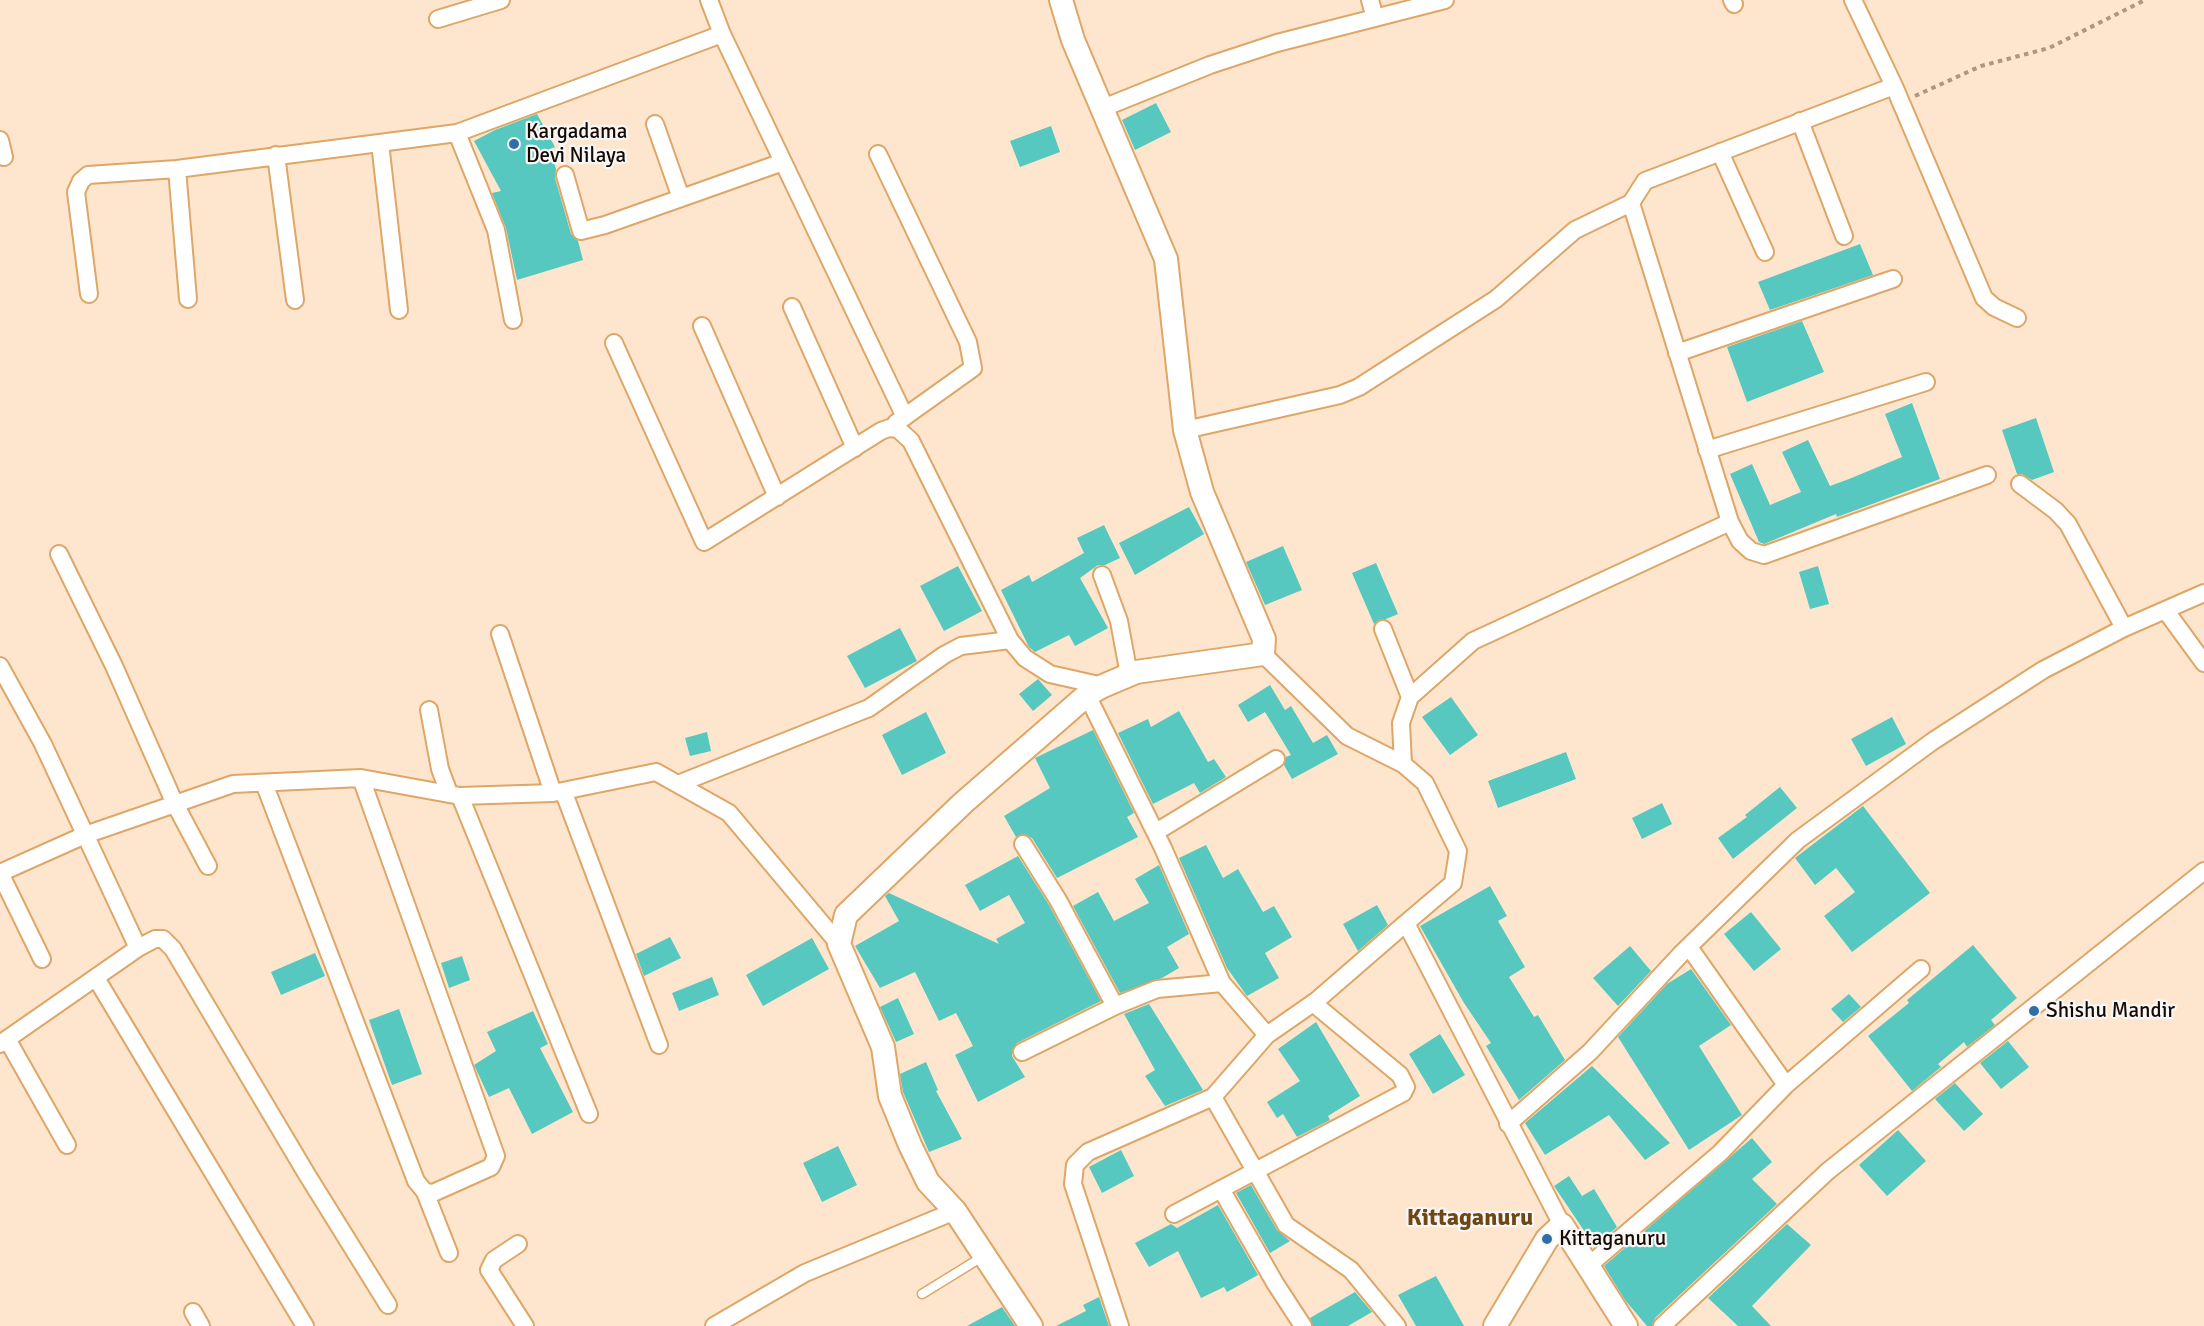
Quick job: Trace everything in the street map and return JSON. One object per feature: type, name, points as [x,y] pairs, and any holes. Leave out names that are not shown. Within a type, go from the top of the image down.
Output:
[{"type":"street","points":[[438,19],[501,0]]},
{"type":"street","points":[[709,0],[722,34],[905,417]]},
{"type":"street","points":[[1060,0],[1073,40],[1166,259],[1185,430],[1202,492],[1264,639],[1263,654],[1347,736],[1403,764],[1425,783],[1458,851],[1453,883],[1313,1003],[1267,1035],[1213,1097],[1088,1152],[1075,1165],[1073,1184],[1120,1326]]},
{"type":"street","points":[[1370,0],[1375,18]]},
{"type":"street","points":[[1103,108],[1210,65],[1277,43],[1445,0]]},
{"type":"street","points":[[1853,0],[1894,86],[1984,297],[1994,307],[2017,318]]},
{"type":"street","points":[[89,294],[76,192],[81,181],[88,175],[177,169],[457,133],[722,34]]},
{"type":"street","points":[[1185,430],[1340,395],[1359,387],[1496,299],[1575,230],[1631,203],[1645,181],[1894,86]]},
{"type":"street","points":[[1800,122],[1844,236]]},
{"type":"street","points":[[656,124],[681,198]]},
{"type":"street","points":[[457,133],[496,230],[513,320]]},
{"type":"street","points":[[0,140],[4,157]]},
{"type":"street","points":[[380,143],[399,310]]},
{"type":"street","points":[[1720,152],[1765,252]]},
{"type":"street","points":[[614,342],[704,542],[905,417],[973,368],[968,342],[878,154]]},
{"type":"street","points":[[276,156],[295,300]]},
{"type":"street","points":[[565,175],[581,231],[605,225],[783,162]]},
{"type":"street","points":[[177,169],[188,299]]},
{"type":"street","points":[[1631,203],[1730,522],[1751,551],[1764,555],[1988,475]]},
{"type":"street","points":[[1677,353],[1893,279]]},
{"type":"street","points":[[792,307],[855,448]]},
{"type":"street","points":[[702,326],[777,497]]},
{"type":"street","points":[[1707,450],[1926,382]]},
{"type":"street","points":[[889,428],[905,433],[911,441],[1010,640],[1025,658],[1050,674],[1095,690],[1222,983],[1267,1035]]},
{"type":"street","points":[[2020,484],[2056,511],[2068,524],[2124,628]]},
{"type":"street","points":[[1403,764],[1401,723],[1410,697],[1473,641],[1730,522]]},
{"type":"street","points":[[59,554],[175,804],[208,866]]},
{"type":"street","points":[[1102,575],[1119,621],[1129,675]]},
{"type":"street","points":[[1508,1124],[1590,1052],[1689,947],[1798,840],[1933,741],[2043,670],[2124,628],[2204,593]]},
{"type":"street","points":[[2166,611],[2204,663]]},
{"type":"street","points":[[1383,629],[1410,697]]},
{"type":"street","points":[[500,634],[558,793],[659,1045]]},
{"type":"street","points":[[678,784],[869,708],[944,655],[962,646],[1010,640]]},
{"type":"street","points":[[839,944],[846,915],[963,803],[1095,690],[1129,675],[1263,654]]},
{"type":"street","points":[[0,666],[43,744],[138,948]]},
{"type":"street","points":[[429,711],[440,769],[454,795],[588,1114]]},
{"type":"street","points":[[1156,832],[1276,759]]},
{"type":"street","points":[[42,958],[0,873],[84,835],[233,784],[361,778],[454,795],[558,793],[656,771],[729,813],[839,944],[883,1047],[890,1096],[928,1182],[955,1211],[1030,1326]]},
{"type":"street","points":[[361,778],[496,1156],[491,1167],[433,1193],[425,1192]]},
{"type":"street","points":[[264,783],[417,1181],[425,1192],[449,1253]]},
{"type":"street","points":[[1023,843],[1058,900],[1115,1006]]},
{"type":"street","points":[[1662,1326],[1828,1171],[2204,871]]},
{"type":"street","points":[[1406,922],[1562,1225],[1626,1326]]},
{"type":"street","points":[[67,1145],[3,1042],[138,948],[155,939],[162,939],[173,949],[306,1173],[388,1305]]},
{"type":"street","points":[[1689,947],[1786,1085]]},
{"type":"street","points":[[1588,1266],[1720,1153],[1786,1085],[1921,969]]},
{"type":"street","points":[[96,978],[305,1326]]},
{"type":"street","points":[[1022,1052],[1115,1006],[1157,989],[1222,983]]},
{"type":"street","points":[[1174,1214],[1398,1096],[1406,1087],[1400,1075],[1313,1003]]},
{"type":"street","points":[[1213,1097],[1286,1225],[1351,1270],[1397,1326]]},
{"type":"street","points":[[1221,1189],[1275,1283],[1304,1326]]},
{"type":"street","points":[[714,1326],[806,1273],[955,1211]]},
{"type":"street","points":[[1495,1326],[1548,1239],[1562,1225]]},
{"type":"street","points":[[518,1244],[494,1260],[489,1270],[525,1326]]},
{"type":"lane","points":[[922,1294],[985,1255]]},
{"type":"path","points":[[1901,103],[1981,66],[2049,48],[2145,0]]},
{"type":"building","points":[[1156,103],[1171,132],[1135,150],[1122,120]]},
{"type":"building","points":[[537,114],[555,147],[550,149],[556,169],[555,178],[571,234],[578,241],[583,260],[517,280],[506,228],[492,193],[501,191],[474,141],[495,130]]},
{"type":"building","points":[[1051,126],[1060,152],[1020,167],[1010,141]]},
{"type":"building","points":[[1860,244],[1873,275],[1770,310],[1758,282]]},
{"type":"building","points":[[1802,321],[1824,372],[1747,402],[1727,347]]},
{"type":"building","points":[[1912,403],[1940,479],[1837,517],[1836,514],[1764,544],[1759,542],[1730,474],[1752,464],[1770,505],[1801,492],[1782,452],[1808,440],[1830,486],[1849,479],[1902,457],[1885,414]]},
{"type":"building","points":[[2036,418],[2054,472],[2032,480],[2022,474],[2017,474],[2002,430]]},
{"type":"building","points":[[1189,507],[1204,534],[1135,575],[1119,543]]},
{"type":"building","points":[[1104,525],[1120,558],[1105,565],[1098,565],[1080,578],[1108,628],[1075,646],[1069,635],[1035,652],[1029,647],[1001,590],[1029,575],[1032,582],[1084,553],[1077,538]]},
{"type":"building","points":[[1283,546],[1302,590],[1265,605],[1246,562]]},
{"type":"building","points":[[1376,563],[1398,614],[1374,624],[1352,573]]},
{"type":"building","points":[[958,566],[982,611],[944,631],[920,586]]},
{"type":"building","points":[[1818,566],[1829,604],[1810,609],[1799,572]]},
{"type":"building","points":[[900,628],[917,661],[865,688],[847,656]]},
{"type":"building","points":[[1038,679],[1052,695],[1033,711],[1019,694]]},
{"type":"building","points":[[1270,685],[1285,710],[1291,706],[1313,743],[1327,735],[1338,754],[1292,779],[1284,765],[1286,757],[1291,755],[1265,712],[1248,722],[1238,705]]},
{"type":"building","points":[[1451,697],[1478,735],[1450,755],[1422,717]]},
{"type":"building","points":[[1179,711],[1208,762],[1214,759],[1226,777],[1200,793],[1194,783],[1153,804],[1118,733],[1148,719],[1151,727]]},
{"type":"building","points":[[926,712],[946,753],[902,775],[882,735]]},
{"type":"building","points":[[1892,717],[1906,744],[1866,766],[1851,739]]},
{"type":"building","points":[[1093,730],[1134,813],[1127,817],[1138,837],[1057,878],[1032,838],[1023,834],[1016,837],[1004,816],[1050,788],[1035,758]]},
{"type":"building","points":[[707,732],[711,751],[690,756],[685,738]]},
{"type":"building","points":[[1566,752],[1576,779],[1498,808],[1488,781]]},
{"type":"building","points":[[1780,787],[1797,808],[1733,859],[1718,838],[1747,817],[1745,815]]},
{"type":"building","points":[[1662,803],[1672,824],[1642,839],[1632,818]]},
{"type":"building","points":[[1863,806],[1930,893],[1852,952],[1824,916],[1855,892],[1836,868],[1815,885],[1795,858]]},
{"type":"building","points":[[1206,845],[1223,878],[1238,869],[1263,912],[1274,906],[1292,937],[1265,953],[1279,978],[1247,996],[1227,968],[1179,858]]},
{"type":"building","points":[[1018,856],[1049,905],[1101,1001],[1017,1043],[1012,1056],[1025,1077],[978,1102],[955,1055],[973,1046],[956,1013],[939,1021],[915,972],[880,988],[855,946],[899,921],[885,896],[889,893],[999,944],[996,939],[1025,923],[1009,895],[980,911],[965,885]]},
{"type":"building","points":[[1159,865],[1189,934],[1167,947],[1179,968],[1162,978],[1120,993],[1073,906],[1098,892],[1114,921],[1149,903],[1135,879]]},
{"type":"building","points":[[1490,886],[1507,916],[1498,921],[1525,967],[1509,977],[1534,1017],[1538,1015],[1565,1060],[1519,1100],[1486,1046],[1491,1043],[1464,1003],[1420,926]]},
{"type":"building","points":[[1377,905],[1388,925],[1358,951],[1343,924]]},
{"type":"building","points":[[1751,912],[1781,949],[1754,971],[1724,934]]},
{"type":"building","points":[[670,937],[681,958],[644,976],[636,954]]},
{"type":"building","points":[[812,938],[829,969],[763,1006],[746,975]]},
{"type":"building","points":[[1973,945],[2017,998],[1991,1020],[1995,1025],[1967,1047],[1964,1042],[1938,1064],[1941,1067],[1912,1091],[1868,1036],[1909,1003],[1907,1000]]},
{"type":"building","points":[[1630,946],[1651,971],[1618,1006],[1593,978]]},
{"type":"building","points":[[315,953],[325,976],[281,995],[271,972]]},
{"type":"building","points":[[462,956],[470,980],[449,988],[441,963]]},
{"type":"building","points":[[1691,969],[1731,1025],[1699,1046],[1742,1115],[1689,1150],[1618,1037],[1667,984]]},
{"type":"building","points":[[712,977],[719,995],[679,1011],[672,993]]},
{"type":"building","points":[[1849,994],[1861,1007],[1843,1022],[1831,1009]]},
{"type":"building","points":[[898,998],[914,1034],[896,1042],[880,1007]]},
{"type":"building","points":[[1149,1004],[1203,1090],[1165,1106],[1145,1076],[1155,1070],[1124,1014]]},
{"type":"building","points":[[399,1009],[422,1074],[392,1085],[369,1020]]},
{"type":"building","points":[[533,1011],[548,1044],[540,1048],[573,1112],[532,1134],[509,1088],[489,1097],[474,1065],[496,1051],[487,1032]]},
{"type":"building","points":[[1316,1022],[1360,1096],[1328,1116],[1330,1120],[1297,1137],[1283,1114],[1277,1118],[1267,1102],[1300,1081],[1278,1049]]},
{"type":"building","points":[[1440,1034],[1465,1075],[1433,1094],[1409,1054]]},
{"type":"building","points":[[2008,1041],[2029,1067],[2001,1089],[1980,1063]]},
{"type":"building","points":[[926,1062],[938,1090],[936,1091],[962,1139],[929,1152],[903,1092],[900,1074]]},
{"type":"building","points":[[1592,1066],[1670,1143],[1645,1160],[1609,1115],[1545,1155],[1525,1123]]},
{"type":"building","points":[[1955,1083],[1983,1114],[1964,1131],[1935,1099]]},
{"type":"building","points":[[1898,1130],[1926,1161],[1887,1196],[1859,1165]]},
{"type":"building","points":[[1752,1138],[1772,1162],[1752,1179],[1777,1204],[1655,1318],[1652,1326],[1647,1326],[1625,1300],[1604,1266]]},
{"type":"building","points":[[838,1146],[857,1185],[822,1202],[803,1163]]},
{"type":"building","points":[[1121,1150],[1134,1176],[1102,1193],[1089,1167]]},
{"type":"building","points":[[1569,1176],[1582,1196],[1594,1189],[1617,1227],[1595,1247],[1554,1186]]},
{"type":"building","points":[[1251,1185],[1277,1230],[1290,1241],[1270,1253],[1236,1193]]},
{"type":"building","points":[[1218,1205],[1258,1275],[1227,1292],[1224,1287],[1201,1298],[1178,1251],[1149,1267],[1135,1243],[1171,1224],[1177,1228]]},
{"type":"building","points":[[1787,1224],[1811,1245],[1752,1306],[1771,1326],[1738,1326],[1708,1298]]},
{"type":"building","points":[[1436,1276],[1464,1326],[1416,1326],[1398,1295]]},
{"type":"building","points":[[1355,1292],[1372,1312],[1348,1326],[1313,1326],[1310,1318]]},
{"type":"building","points":[[1099,1297],[1109,1326],[1056,1326],[1086,1311],[1083,1305]]},
{"type":"building","points":[[1002,1307],[1015,1326],[967,1326]]},
{"type":"place","name":"Kargadama Devi Nilaya","points":[[514,144]]},
{"type":"place","name":"Shishu Mandir","points":[[2034,1011]]},
{"type":"place","name":"Kittaganuru","points":[[1547,1239]]},
{"type":"district","name":"Kittaganuru","points":[[1470,1219]]}]
